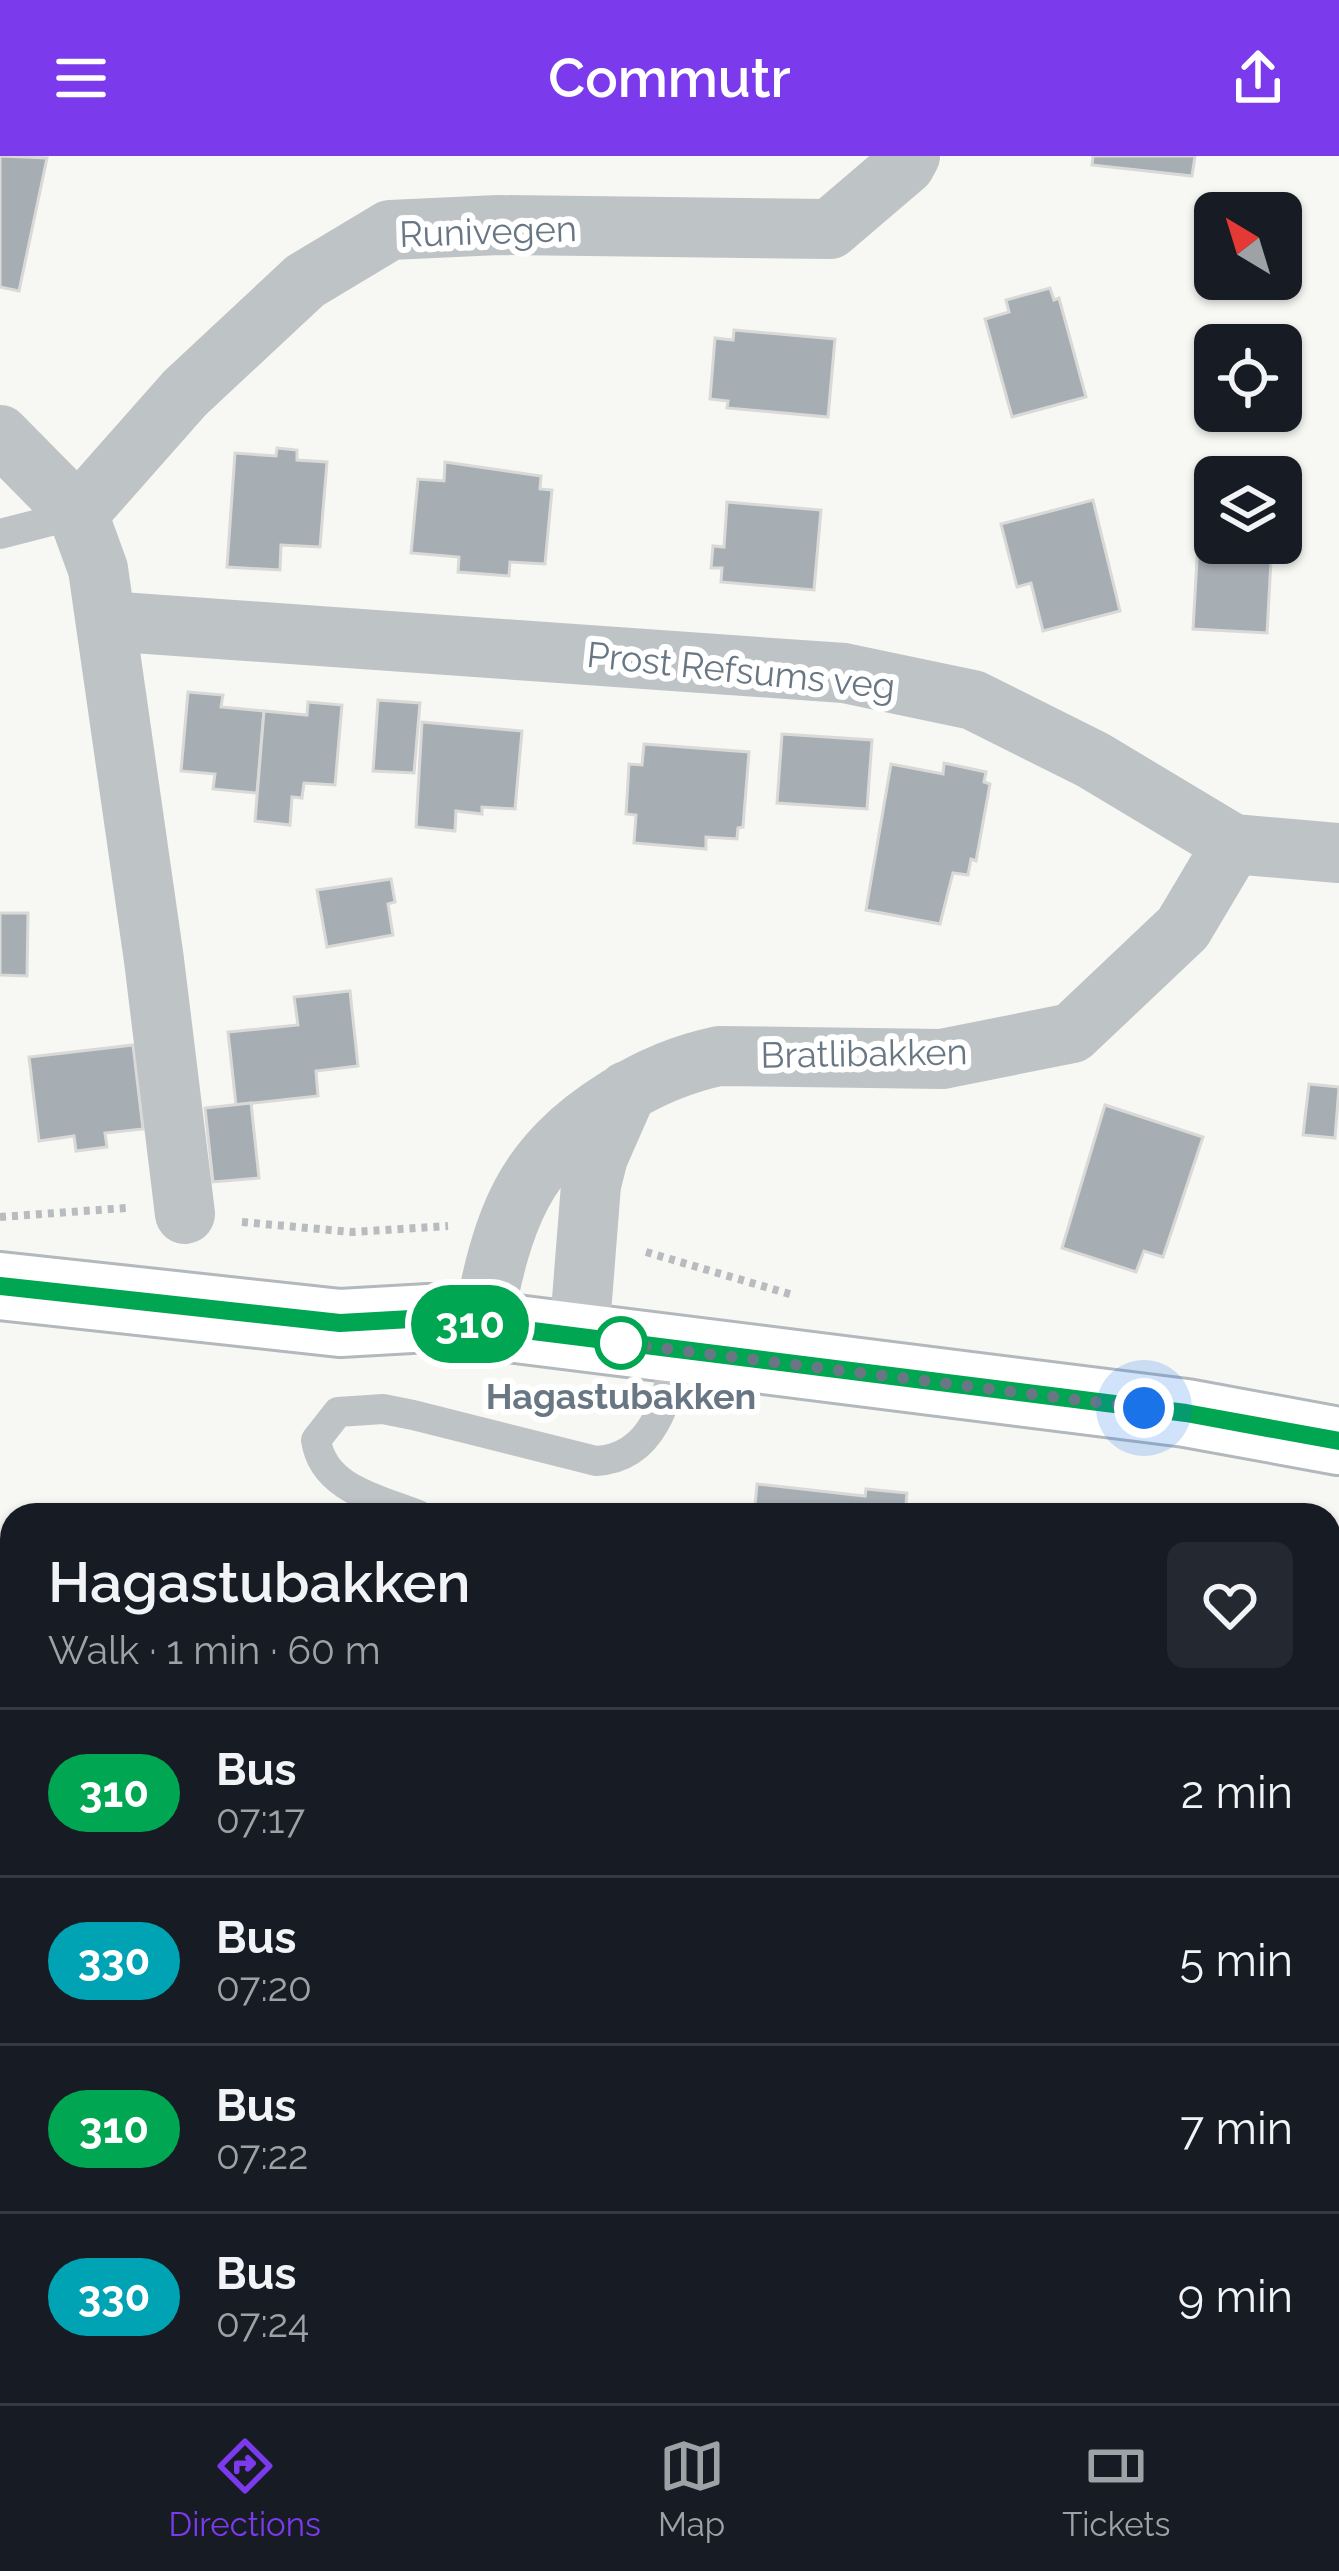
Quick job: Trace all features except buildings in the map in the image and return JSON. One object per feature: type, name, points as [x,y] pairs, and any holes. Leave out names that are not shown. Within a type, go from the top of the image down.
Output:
[{"type":"main road","points":[[0,1282],[340,1323],[455,1322],[1186,1413],[1339,1442]]},
{"type":"street","name":"Runivegen","points":[[78,514],[185,392],[305,281],[390,230],[498,225],[830,229],[910,156]]},
{"type":"street","points":[[0,435],[78,514],[98,569],[185,1214]]},
{"type":"street","name":"Prost Refsums veg","points":[[106,620],[844,673],[973,700],[1093,760],[1232,844],[1339,854]]},
{"type":"street","name":"Bratlibakken","points":[[455,1322],[529,1178],[561,1138],[627,1091],[684,1063],[719,1056],[942,1059],[1072,1033],[1183,928],[1232,844]]},
{"type":"street","points":[[579,1338],[591,1185],[627,1091]]},
{"type":"lane","points":[[0,534],[78,514]]},
{"type":"lane","points":[[389,1503],[337,1481],[325,1470],[316,1440],[338,1412],[383,1409],[596,1461],[611,1460],[629,1453],[656,1424],[677,1350]]},
{"type":"bus line","name":"310","points":[[0,1286],[340,1323],[429,1318],[1186,1413],[1339,1441]]},
{"type":"place","name":"Hagastubakken","points":[[621,1343]]},
{"type":"route","points":[[621,1343],[612,1342],[1144,1408]]}]
